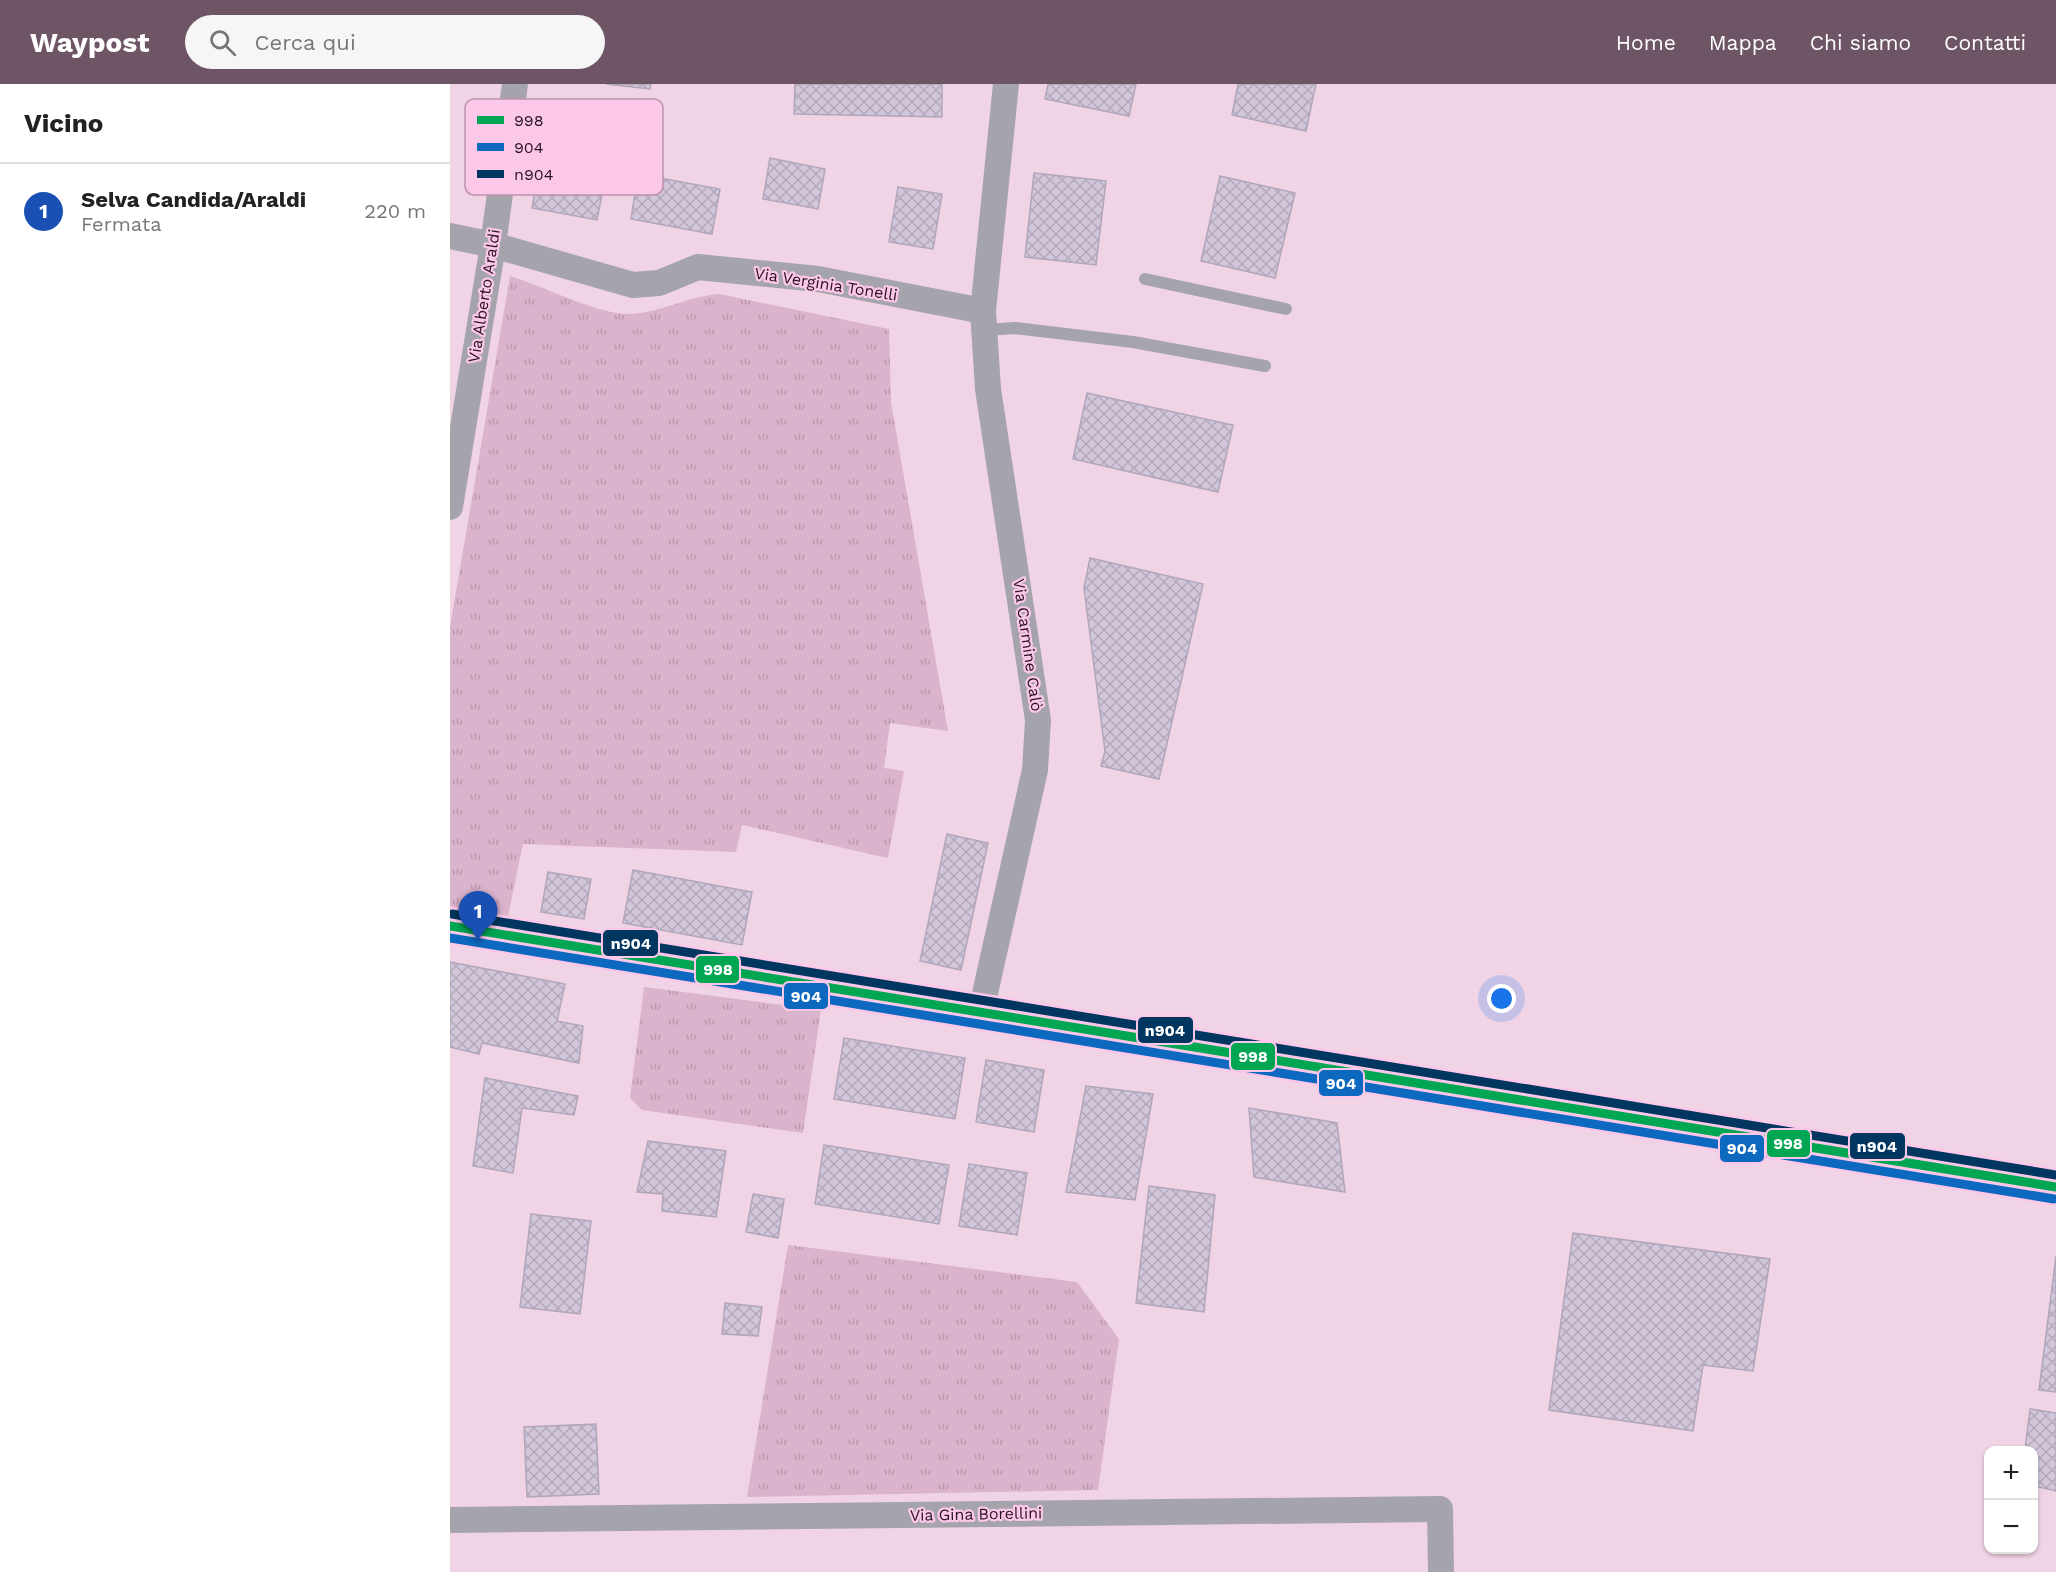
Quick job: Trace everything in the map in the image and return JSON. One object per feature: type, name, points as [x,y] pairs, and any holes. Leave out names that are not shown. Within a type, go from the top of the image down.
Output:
[{"type":"street","name":"Via Alberto Araldi","points":[[513,99],[515,84]]},
{"type":"street","points":[[983,320],[1006,84]]},
{"type":"street","name":"Via Alberto Araldi","points":[[450,507],[500,195]]},
{"type":"street","name":"Via Verginia Tonelli","points":[[450,237],[493,245],[633,285],[659,284],[698,267],[818,279],[983,320]]},
{"type":"street","name":"Via Carmine Calò","points":[[981,1011],[1035,770],[1038,720],[988,389],[983,320]]},
{"type":"street","points":[[450,926],[2056,1187]]},
{"type":"street","name":"Via Gina Borellini","points":[[450,1520],[1440,1509],[1441,1572]]},
{"type":"lane","points":[[1145,279],[1286,309]]},
{"type":"lane","points":[[983,320],[1015,328],[1133,342],[1265,366]]},
{"type":"green space","points":[[510,276],[586,305],[617,313],[640,313],[719,294],[889,329],[891,402],[948,731],[890,723],[884,768],[904,771],[888,858],[742,825],[736,852],[523,844],[508,916],[450,906],[450,627]]},
{"type":"green space","points":[[644,987],[821,1010],[803,1133],[642,1110],[630,1098]]},
{"type":"green space","points":[[788,1245],[1077,1282],[1119,1339],[1098,1490],[747,1497]]},
{"type":"building","points":[[606,84],[651,84],[650,89]]},
{"type":"building","points":[[795,84],[942,84],[942,117],[794,114]]},
{"type":"building","points":[[1048,84],[1136,84],[1129,116],[1045,99]]},
{"type":"building","points":[[1238,84],[1316,84],[1306,131],[1232,115]]},
{"type":"building","points":[[770,158],[825,169],[818,209],[763,199]]},
{"type":"building","points":[[1034,173],[1106,181],[1096,265],[1025,257]]},
{"type":"building","points":[[1220,176],[1295,193],[1275,278],[1201,261]]},
{"type":"building","points":[[663,179],[720,189],[712,234],[631,219],[635,195],[663,195]]},
{"type":"building","points":[[898,187],[942,194],[933,249],[889,242]]},
{"type":"building","points":[[534,195],[602,195],[597,220],[532,208]]},
{"type":"building","points":[[1087,393],[1233,425],[1218,492],[1073,459]]},
{"type":"building","points":[[1090,558],[1203,584],[1159,779],[1101,766],[1105,751],[1084,588]]},
{"type":"building","points":[[947,834],[988,843],[961,970],[920,961]]},
{"type":"building","points":[[633,870],[752,892],[742,945],[623,923]]},
{"type":"building","points":[[548,872],[591,879],[584,919],[541,912]]},
{"type":"building","points":[[450,962],[565,984],[557,1021],[583,1026],[579,1063],[482,1043],[479,1054],[450,1047]]},
{"type":"building","points":[[844,1038],[965,1058],[955,1119],[834,1099]]},
{"type":"building","points":[[986,1060],[1044,1070],[1034,1132],[976,1122]]},
{"type":"building","points":[[485,1078],[578,1096],[574,1115],[522,1108],[513,1173],[473,1166]]},
{"type":"building","points":[[1086,1086],[1153,1094],[1135,1200],[1066,1192]]},
{"type":"building","points":[[1249,1108],[1337,1123],[1345,1192],[1254,1177]]},
{"type":"building","points":[[648,1141],[726,1151],[716,1217],[662,1211],[663,1194],[637,1192]]},
{"type":"building","points":[[824,1145],[949,1165],[939,1224],[815,1204]]},
{"type":"building","points":[[969,1164],[1027,1173],[1017,1235],[959,1226]]},
{"type":"building","points":[[1149,1186],[1215,1195],[1204,1312],[1136,1303]]},
{"type":"building","points":[[753,1194],[784,1199],[778,1238],[746,1232]]},
{"type":"building","points":[[531,1214],[591,1221],[580,1314],[520,1307]]},
{"type":"building","points":[[1573,1233],[1770,1259],[1753,1371],[1703,1365],[1693,1431],[1549,1410]]},
{"type":"building","points":[[2056,1256],[2056,1392],[2039,1390]]},
{"type":"building","points":[[725,1303],[762,1307],[758,1336],[722,1334]]},
{"type":"building","points":[[2030,1409],[2056,1413],[2056,1491],[2038,1487],[2038,1446],[2025,1446]]},
{"type":"building","points":[[596,1424],[599,1494],[527,1497],[524,1427]]},
{"type":"transit line","name":"n904","points":[[452,914],[2056,1175]]},
{"type":"transit line","name":"998","points":[[450,926],[2056,1187]]},
{"type":"transit line","name":"904","points":[[450,938],[2054,1199]]},
{"type":"place","name":"Selva Candida/Araldi","points":[[478,941]]}]
